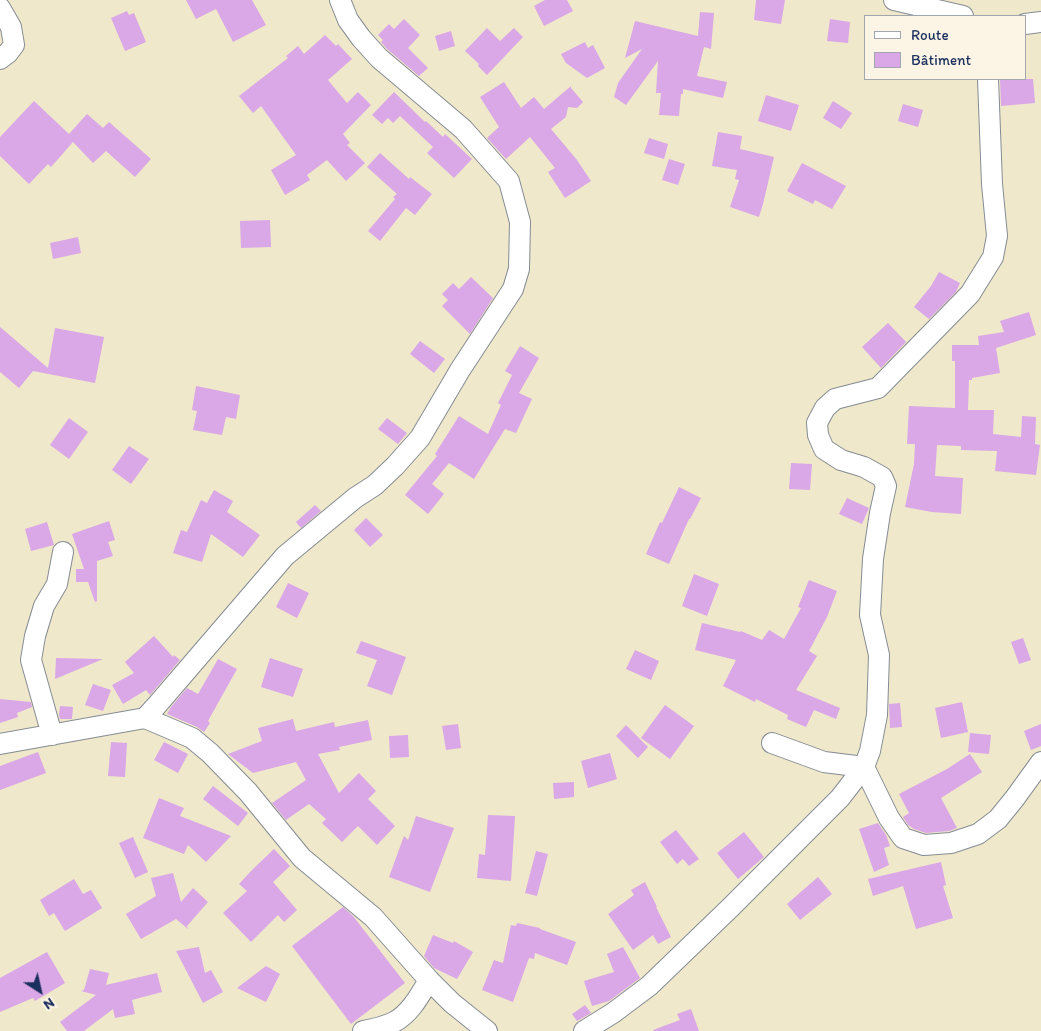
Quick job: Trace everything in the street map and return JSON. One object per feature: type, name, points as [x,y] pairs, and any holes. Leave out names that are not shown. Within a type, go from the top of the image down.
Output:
[{"type":"street","points":[[145,718],[285,556],[355,498],[375,485],[420,438],[460,370],[513,289],[519,269],[520,222],[509,181],[462,129],[379,58],[348,20],[340,0]]},
{"type":"street","points":[[894,0],[959,15]]},
{"type":"street","points":[[0,8],[11,27],[14,45],[0,59]]},
{"type":"street","points":[[1026,24],[1041,22]]},
{"type":"street","points":[[584,1031],[613,1013],[648,986],[731,907],[840,798],[864,767],[870,751],[877,715],[879,655],[870,615],[873,559],[886,486],[882,477],[864,467],[841,460],[824,449],[818,435],[817,423],[825,408],[836,399],[878,388],[970,294],[993,257],[998,236],[992,184],[988,80]]},
{"type":"street","points":[[52,735],[31,660],[35,636],[44,606],[57,584],[63,552]]},
{"type":"street","points":[[0,744],[145,718],[192,738],[210,753],[248,792],[302,858],[373,917],[429,980],[452,1003],[487,1031]]},
{"type":"street","points":[[772,743],[824,762],[864,767]]},
{"type":"street","points":[[864,767],[889,818],[903,838],[924,845],[951,843],[978,834],[998,819],[1016,798],[1041,762]]},
{"type":"street","points":[[363,1031],[396,1021],[410,1009],[429,980]]},
{"type":"building","points":[[186,0],[252,0],[266,25],[233,42],[216,9],[196,19]]},
{"type":"building","points":[[545,0],[567,0],[573,11],[544,26],[534,6]]},
{"type":"building","points":[[756,0],[785,0],[781,24],[754,20]]},
{"type":"building","points":[[127,11],[129,15],[134,13],[146,42],[125,51],[111,18]]},
{"type":"building","points":[[700,12],[714,13],[711,49],[704,47],[697,76],[727,82],[723,98],[683,89],[679,116],[659,115],[661,93],[656,93],[658,61],[626,105],[614,97],[618,83],[642,49],[625,58],[635,21],[698,36]]},
{"type":"building","points":[[404,19],[420,35],[408,48],[428,68],[419,76],[387,49],[381,42],[383,40],[378,35],[389,24],[394,29]]},
{"type":"building","points":[[830,19],[850,22],[848,43],[827,41]]},
{"type":"building","points":[[487,28],[500,41],[514,28],[523,37],[487,75],[478,66],[479,64],[465,51]]},
{"type":"building","points":[[451,31],[455,46],[439,51],[435,36]]},
{"type":"building","points":[[325,35],[336,46],[338,44],[352,59],[328,80],[347,103],[358,92],[371,105],[343,134],[350,143],[347,145],[365,163],[346,181],[327,160],[307,175],[310,180],[285,195],[271,170],[296,155],[261,106],[253,113],[239,96],[288,58],[286,56],[298,46],[304,54]]},
{"type":"building","points":[[585,42],[588,48],[593,45],[605,68],[587,78],[566,63],[561,54]]},
{"type":"building","points":[[1033,79],[1035,103],[1001,106],[1000,80]]},
{"type":"building","points":[[504,82],[521,108],[534,97],[544,109],[571,86],[583,102],[577,108],[568,107],[566,117],[551,129],[577,160],[591,181],[565,198],[548,172],[555,168],[530,137],[506,159],[487,138],[499,127],[480,97]]},
{"type":"building","points":[[394,92],[425,122],[443,137],[445,134],[472,159],[454,178],[427,153],[433,147],[400,116],[393,123],[388,118],[382,124],[372,115]]},
{"type":"building","points":[[766,95],[799,105],[791,131],[758,121]]},
{"type":"building","points":[[34,101],[69,134],[87,114],[103,128],[109,122],[151,159],[135,177],[106,151],[93,163],[73,142],[51,167],[48,164],[29,184],[0,156],[0,137]]},
{"type":"building","points":[[833,101],[852,113],[841,129],[823,118]]},
{"type":"building","points":[[903,104],[923,110],[918,127],[898,121]]},
{"type":"building","points":[[718,132],[742,136],[740,149],[774,157],[759,217],[730,207],[739,180],[735,179],[737,170],[712,166]]},
{"type":"building","points":[[649,138],[668,144],[664,159],[644,153]]},
{"type":"building","points":[[380,153],[409,179],[410,177],[432,194],[415,215],[406,208],[380,241],[368,231],[395,199],[393,197],[397,194],[367,167]]},
{"type":"building","points":[[669,159],[685,164],[678,185],[662,180]]},
{"type":"building","points":[[802,163],[846,186],[832,209],[815,200],[813,204],[787,191]]},
{"type":"building","points":[[270,220],[271,247],[241,248],[240,221]]},
{"type":"building","points":[[78,237],[81,253],[53,259],[50,243]]},
{"type":"building","points":[[939,272],[960,283],[956,292],[929,319],[914,307],[931,286]]},
{"type":"building","points":[[471,277],[493,298],[470,334],[442,306],[448,300],[442,294],[453,283],[459,289]]},
{"type":"building","points":[[1029,312],[1036,335],[996,348],[1000,373],[969,380],[968,410],[994,410],[993,434],[1021,437],[1022,416],[1036,417],[1035,444],[1040,445],[1036,475],[995,471],[997,451],[961,450],[961,446],[937,445],[935,476],[963,478],[961,514],[932,512],[905,507],[914,464],[915,444],[907,444],[909,406],[955,408],[955,361],[952,361],[952,345],[979,345],[978,336],[1004,332],[1000,321]]},
{"type":"building","points":[[888,323],[906,342],[881,368],[862,347]]},
{"type":"building","points":[[0,327],[48,368],[55,328],[104,337],[95,383],[33,371],[19,388],[0,372]]},
{"type":"building","points":[[420,341],[445,359],[434,373],[410,354]]},
{"type":"building","points":[[520,346],[539,358],[519,393],[532,399],[516,433],[505,429],[474,479],[449,463],[432,484],[444,494],[428,514],[405,495],[437,456],[435,454],[459,416],[488,434],[501,405],[498,403],[512,375],[505,371]]},
{"type":"building","points":[[196,386],[240,395],[236,419],[226,417],[222,435],[193,430],[197,411],[192,410]]},
{"type":"building","points":[[69,418],[88,432],[69,459],[50,445]]},
{"type":"building","points":[[387,418],[407,433],[398,444],[378,429]]},
{"type":"building","points":[[129,446],[149,459],[131,484],[112,470]]},
{"type":"building","points":[[791,463],[812,464],[810,490],[789,489]]},
{"type":"building","points":[[679,487],[701,498],[689,519],[669,564],[646,554],[660,522],[662,523]]},
{"type":"building","points":[[214,490],[233,501],[227,512],[260,535],[243,557],[211,534],[202,562],[173,553],[181,530],[187,532],[201,500],[207,503]]},
{"type":"building","points":[[847,498],[869,508],[862,524],[839,514]]},
{"type":"building","points":[[315,505],[321,511],[301,528],[296,522]]},
{"type":"building","points":[[366,518],[383,535],[370,547],[354,530]]},
{"type":"building","points":[[109,521],[115,540],[108,542],[113,556],[97,561],[97,601],[95,602],[88,582],[76,582],[76,569],[84,569],[72,534]]},
{"type":"building","points":[[47,522],[54,545],[31,551],[25,529]]},
{"type":"building","points":[[694,574],[719,584],[707,616],[682,606]]},
{"type":"building","points":[[809,580],[837,591],[827,617],[809,651],[817,656],[796,690],[840,708],[836,719],[814,710],[806,727],[787,719],[788,715],[756,699],[755,702],[723,686],[736,660],[695,650],[702,623],[741,631],[762,640],[769,630],[784,639],[801,608],[798,607]]},
{"type":"building","points":[[288,583],[309,593],[297,618],[276,607]]},
{"type":"building","points":[[154,636],[173,657],[174,655],[180,660],[150,695],[146,690],[123,704],[112,685],[134,673],[125,662]]},
{"type":"building","points":[[1023,638],[1031,660],[1019,664],[1011,642]]},
{"type":"building","points":[[361,641],[406,657],[392,695],[367,686],[377,660],[356,653]]},
{"type":"building","points":[[635,650],[659,661],[651,680],[626,669]]},
{"type":"building","points":[[56,658],[103,659],[55,679]]},
{"type":"building","points":[[270,658],[303,669],[293,697],[261,687]]},
{"type":"building","points":[[218,659],[237,669],[208,721],[210,723],[204,732],[167,714],[187,688],[198,694]]},
{"type":"building","points":[[93,684],[111,690],[103,711],[85,705]]},
{"type":"building","points":[[0,699],[31,702],[32,707],[17,713],[18,717],[0,723]]},
{"type":"building","points":[[962,702],[968,732],[941,738],[935,708]]},
{"type":"building","points":[[900,703],[902,727],[890,728],[889,704]]},
{"type":"building","points":[[665,705],[694,726],[670,759],[641,738]]},
{"type":"building","points":[[60,706],[73,707],[72,719],[60,719]]},
{"type":"building","points":[[293,719],[296,731],[334,722],[335,727],[368,720],[372,740],[339,747],[340,750],[318,754],[339,793],[359,773],[376,791],[368,799],[395,826],[377,845],[358,826],[342,842],[322,823],[326,819],[309,804],[286,820],[272,803],[306,780],[296,762],[253,773],[228,754],[262,741],[258,728]]},
{"type":"building","points":[[458,724],[461,748],[446,750],[442,726]]},
{"type":"building","points":[[1041,724],[1041,746],[1031,750],[1024,731]]},
{"type":"building","points":[[626,725],[648,747],[638,758],[616,736]]},
{"type":"building","points":[[970,733],[991,735],[989,754],[968,752]]},
{"type":"building","points":[[408,735],[409,757],[390,758],[389,736]]},
{"type":"building","points":[[111,742],[127,743],[125,777],[108,776]]},
{"type":"building","points":[[164,742],[188,754],[178,773],[154,760]]},
{"type":"building","points":[[38,752],[46,773],[0,790],[0,766]]},
{"type":"building","points":[[610,753],[617,779],[588,788],[581,761]]},
{"type":"building","points":[[970,754],[982,772],[941,798],[957,828],[949,831],[926,833],[908,825],[903,817],[909,813],[899,794],[947,769]]},
{"type":"building","points":[[574,782],[574,797],[554,799],[553,783]]},
{"type":"building","points":[[213,786],[248,813],[238,826],[203,799]]},
{"type":"building","points":[[159,798],[184,808],[180,816],[231,836],[206,862],[188,845],[184,854],[143,838]]},
{"type":"building","points":[[488,815],[515,816],[511,881],[477,878],[479,854],[485,855]]},
{"type":"building","points":[[416,816],[454,828],[430,892],[389,877],[404,836],[408,840]]},
{"type":"building","points":[[878,823],[886,835],[890,846],[884,848],[889,865],[874,872],[859,829]]},
{"type":"building","points":[[676,830],[699,859],[689,866],[683,859],[677,864],[660,842]]},
{"type":"building","points":[[744,832],[764,857],[738,879],[717,853]]},
{"type":"building","points":[[133,837],[148,872],[135,878],[119,843]]},
{"type":"building","points":[[274,849],[290,866],[273,882],[297,910],[284,922],[278,915],[251,942],[223,913],[247,891],[239,884]]},
{"type":"building","points":[[536,851],[548,854],[537,896],[525,893]]},
{"type":"building","points":[[941,862],[946,885],[943,886],[953,918],[916,929],[903,886],[873,896],[868,879]]},
{"type":"building","points":[[173,873],[181,902],[193,888],[208,902],[187,926],[188,929],[176,919],[141,939],[126,914],[156,896],[151,878]]},
{"type":"building","points":[[818,877],[832,894],[800,920],[787,904]]},
{"type":"building","points":[[74,879],[83,894],[91,890],[102,908],[65,931],[54,913],[49,916],[40,900]]},
{"type":"building","points":[[645,882],[671,937],[658,944],[653,935],[633,950],[608,914],[634,895],[631,890]]},
{"type":"building","points":[[343,907],[353,916],[405,983],[351,1024],[292,946]]},
{"type":"building","points":[[517,923],[540,928],[576,942],[567,965],[535,953],[534,959],[529,958],[513,1002],[482,990],[494,960],[503,963],[511,925],[516,926]]},
{"type":"building","points":[[433,935],[453,943],[454,941],[473,952],[457,979],[434,968],[424,956]]},
{"type":"building","points":[[199,947],[205,973],[211,970],[223,992],[203,1003],[176,951]]},
{"type":"building","points":[[623,947],[640,978],[609,1001],[592,1006],[584,981],[614,972],[607,954]]},
{"type":"building","points":[[47,952],[65,983],[35,1001],[33,998],[0,1012],[0,978]]},
{"type":"building","points":[[266,966],[280,974],[266,1002],[237,988]]},
{"type":"building","points":[[90,969],[109,973],[106,985],[157,973],[162,992],[132,1000],[135,1014],[115,1018],[113,1009],[84,1031],[67,1031],[60,1022],[96,995],[81,991],[84,990]]},
{"type":"building","points":[[585,1005],[591,1013],[577,1021],[572,1014]]},
{"type":"building","points":[[691,1009],[699,1031],[653,1030],[680,1020],[677,1014]]}]
